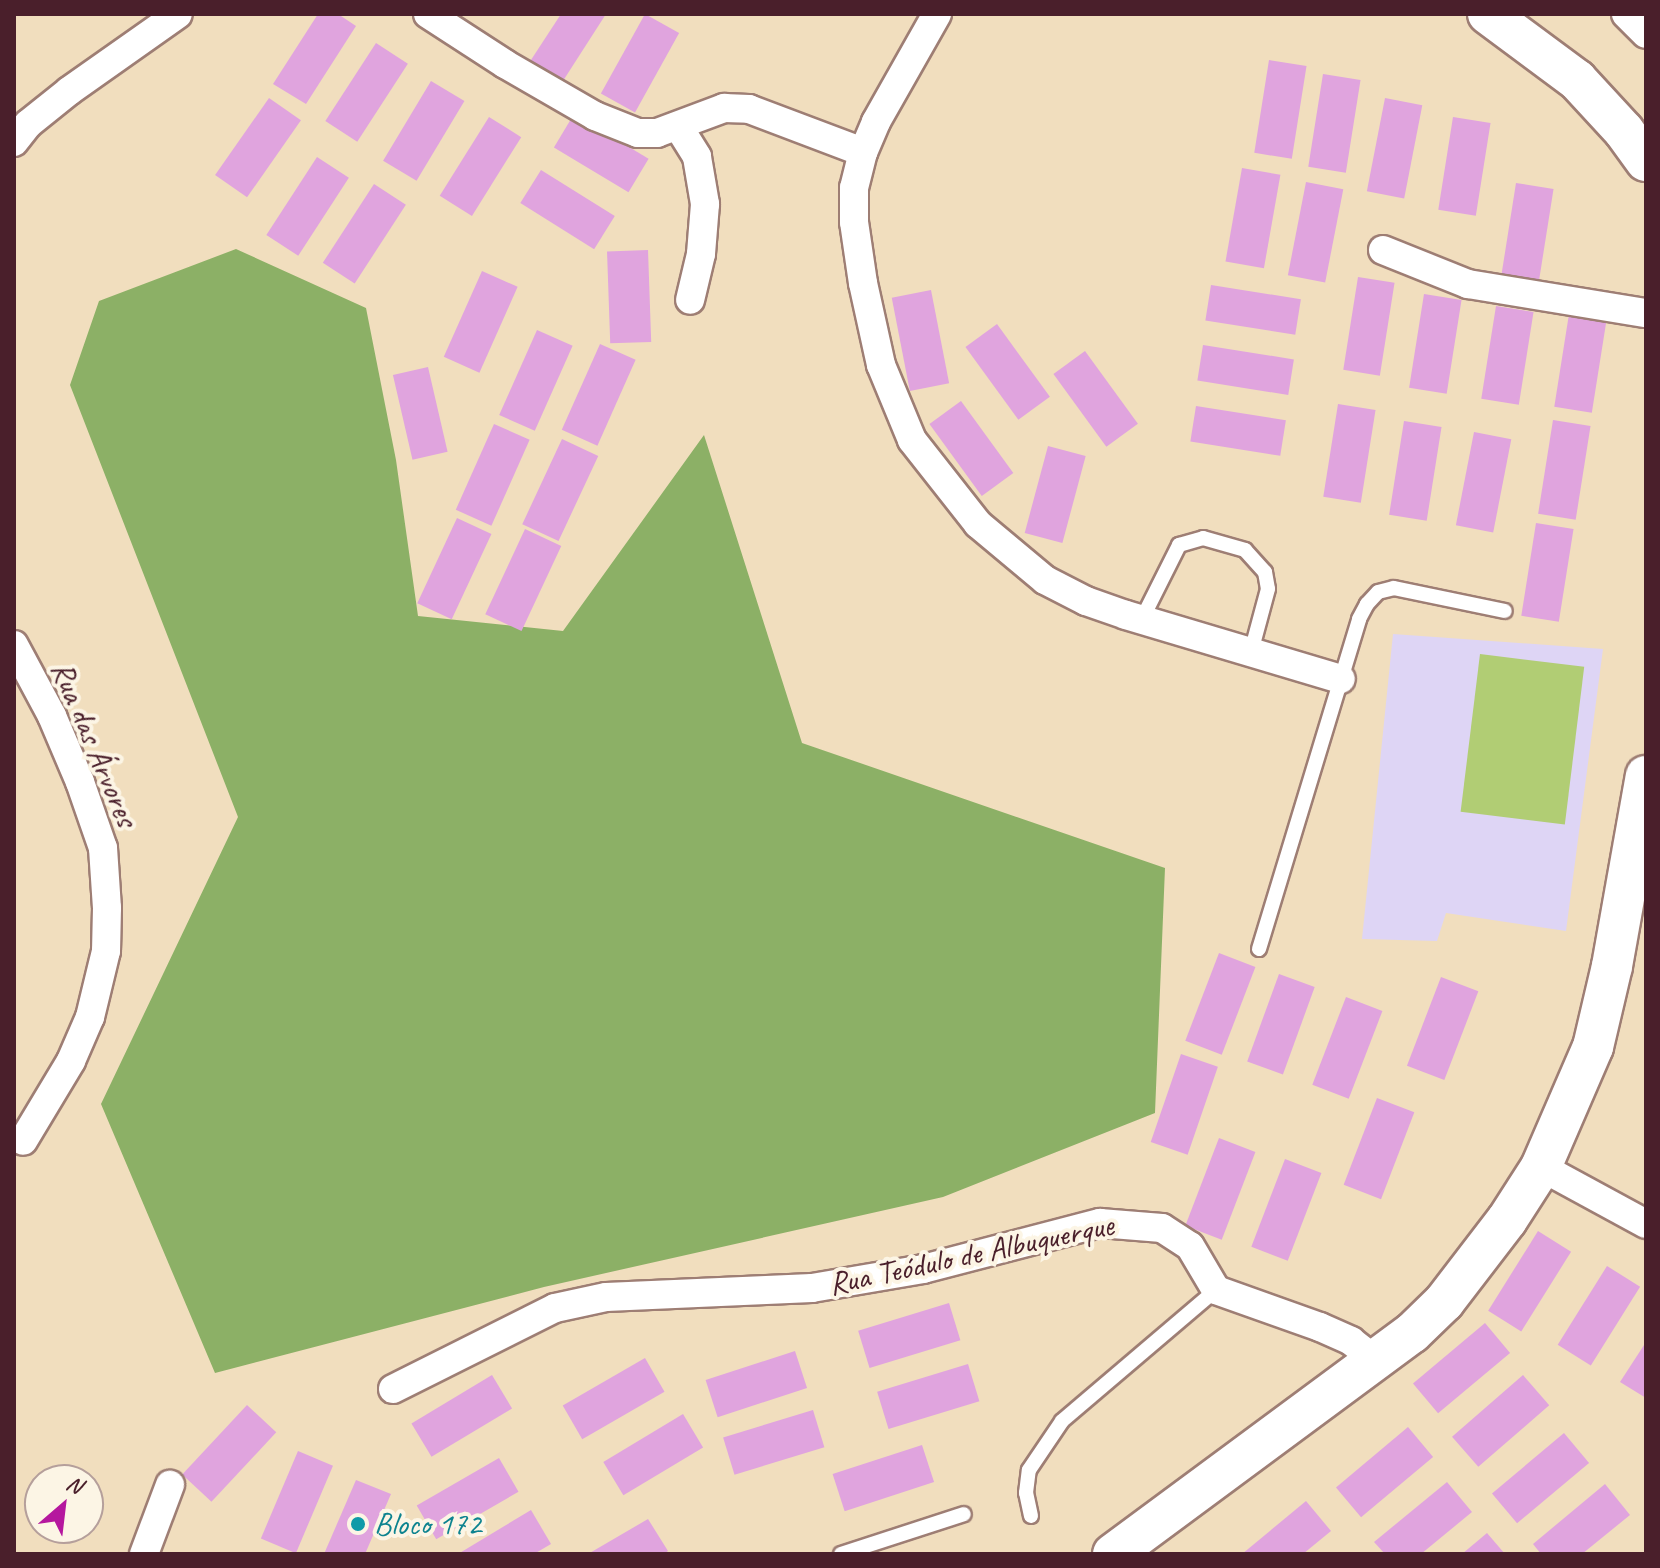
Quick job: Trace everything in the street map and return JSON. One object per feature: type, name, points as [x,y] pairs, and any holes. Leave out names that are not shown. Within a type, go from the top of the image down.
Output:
[{"type":"street","points":[[19,126],[178,14]]},
{"type":"street","points":[[428,14],[505,64],[616,125],[638,133],[657,133],[724,108],[749,109],[863,152]]},
{"type":"street","points":[[937,14],[863,152],[854,188],[854,222],[863,283],[881,365],[912,440],[978,524],[1045,580],[1086,601],[1341,679]]},
{"type":"street","points":[[1488,14],[1577,80],[1646,161]]},
{"type":"street","points":[[1626,14],[1646,34]]},
{"type":"street","points":[[678,126],[697,157],[705,204],[701,254],[690,300]]},
{"type":"street","points":[[1383,250],[1468,284],[1646,313]]},
{"type":"street","name":"Rua das Árvores","points":[[14,645],[52,716],[80,782],[103,848],[107,908],[106,951],[90,1017],[71,1061],[23,1141]]},
{"type":"street","points":[[1113,1554],[1378,1362],[1444,1302],[1499,1232],[1541,1167],[1583,1072],[1605,1004],[1646,776]]},
{"type":"street","points":[[1541,1167],[1646,1224]]},
{"type":"street","name":"Rua Teódulo de Albuquerque","points":[[393,1389],[555,1308],[606,1297],[812,1288],[923,1269],[1100,1223],[1137,1223],[1162,1228],[1179,1236],[1190,1246],[1216,1290]]},
{"type":"street","points":[[1216,1290],[1320,1327],[1351,1341],[1378,1362]]},
{"type":"street","points":[[144,1554],[170,1485]]},
{"type":"lane","points":[[1142,619],[1179,545],[1203,538],[1245,550],[1265,572],[1268,589],[1251,652]]},
{"type":"lane","points":[[1259,949],[1359,619],[1378,592],[1394,588],[1413,590],[1505,611]]},
{"type":"lane","points":[[1031,1516],[1026,1493],[1029,1470],[1062,1421],[1216,1290]]},
{"type":"lane","points":[[841,1554],[964,1514]]},
{"type":"shaded area","points":[[1393,634],[1603,649],[1566,931],[1446,913],[1437,941],[1362,939]]},
{"type":"green space","points":[[236,249],[366,308],[396,460],[418,616],[563,631],[704,435],[802,743],[1165,868],[1155,1113],[943,1197],[544,1287],[215,1373],[101,1104],[238,817],[70,385],[99,301]]},
{"type":"green space","points":[[1480,654],[1584,667],[1565,825],[1461,812]]},
{"type":"building","points":[[318,14],[338,14],[356,26],[306,104],[273,84]]},
{"type":"building","points":[[561,14],[606,14],[561,84],[529,63]]},
{"type":"building","points":[[645,14],[679,33],[635,112],[601,94]]},
{"type":"building","points":[[376,43],[408,64],[357,142],[325,121]]},
{"type":"building","points":[[1269,60],[1307,66],[1292,159],[1254,153]]},
{"type":"building","points":[[1323,74],[1361,80],[1346,173],[1308,167]]},
{"type":"building","points":[[431,81],[464,101],[417,181],[383,161]]},
{"type":"building","points":[[269,98],[301,120],[247,197],[215,175]]},
{"type":"building","points":[[1385,98],[1422,105],[1404,199],[1367,191]]},
{"type":"building","points":[[574,114],[649,159],[628,192],[554,147]]},
{"type":"building","points":[[489,117],[521,137],[472,216],[440,196]]},
{"type":"building","points":[[1453,117],[1491,123],[1476,216],[1438,210]]},
{"type":"building","points":[[317,157],[349,178],[298,256],[266,235]]},
{"type":"building","points":[[1242,168],[1280,175],[1264,268],[1226,262]]},
{"type":"building","points":[[541,170],[615,216],[594,249],[520,203]]},
{"type":"building","points":[[1306,182],[1343,189],[1325,283],[1288,275]]},
{"type":"building","points":[[1516,183],[1554,189],[1539,283],[1501,277]]},
{"type":"building","points":[[374,184],[406,205],[355,284],[323,263]]},
{"type":"building","points":[[648,250],[651,342],[610,343],[607,251]]},
{"type":"building","points":[[482,271],[518,287],[479,373],[444,357]]},
{"type":"building","points":[[1358,277],[1395,283],[1380,376],[1343,370]]},
{"type":"building","points":[[1211,285],[1301,299],[1295,335],[1205,321]]},
{"type":"building","points":[[931,290],[949,383],[910,391],[892,298]]},
{"type":"building","points":[[1424,294],[1462,300],[1447,394],[1409,388]]},
{"type":"building","points":[[1496,306],[1534,312],[1519,405],[1481,399]]},
{"type":"building","points":[[1569,314],[1607,320],[1592,413],[1554,407]]},
{"type":"building","points":[[997,324],[1050,397],[1018,420],[965,347]]},
{"type":"building","points":[[537,330],[573,346],[535,431],[499,415]]},
{"type":"building","points":[[600,344],[636,360],[597,446],[562,430]]},
{"type":"building","points":[[1203,345],[1294,359],[1288,395],[1197,381]]},
{"type":"building","points":[[1085,351],[1138,424],[1106,447],[1053,374]]},
{"type":"building","points":[[428,367],[448,452],[412,460],[393,375]]},
{"type":"building","points":[[961,401],[1013,473],[982,496],[929,424]]},
{"type":"building","points":[[1338,404],[1376,410],[1361,503],[1323,497]]},
{"type":"building","points":[[1196,406],[1286,420],[1280,456],[1190,442]]},
{"type":"building","points":[[1553,420],[1591,426],[1576,520],[1538,514]]},
{"type":"building","points":[[1404,421],[1442,427],[1427,521],[1389,515]]},
{"type":"building","points":[[494,424],[530,440],[491,526],[456,510]]},
{"type":"building","points":[[1474,432],[1511,439],[1493,533],[1456,525]]},
{"type":"building","points":[[562,439],[598,456],[559,541],[522,524]]},
{"type":"building","points":[[1048,446],[1086,456],[1062,543],[1025,533]]},
{"type":"building","points":[[457,518],[491,534],[452,619],[417,603]]},
{"type":"building","points":[[1536,523],[1574,529],[1559,622],[1521,616]]},
{"type":"building","points":[[525,529],[561,546],[522,631],[485,614]]},
{"type":"building","points":[[1219,953],[1255,967],[1222,1055],[1185,1041]]},
{"type":"building","points":[[1279,974],[1315,987],[1283,1074],[1247,1061]]},
{"type":"building","points":[[1441,977],[1478,991],[1444,1080],[1407,1066]]},
{"type":"building","points":[[1346,997],[1382,1011],[1349,1099],[1312,1085]]},
{"type":"building","points":[[1181,1054],[1218,1067],[1188,1155],[1151,1142]]},
{"type":"building","points":[[1377,1098],[1414,1112],[1381,1199],[1344,1185]]},
{"type":"building","points":[[1219,1138],[1255,1152],[1222,1240],[1185,1226]]},
{"type":"building","points":[[1285,1159],[1321,1173],[1288,1261],[1251,1247]]},
{"type":"building","points":[[1538,1231],[1571,1252],[1521,1331],[1488,1311]]},
{"type":"building","points":[[1607,1266],[1640,1287],[1591,1366],[1558,1345]]},
{"type":"building","points":[[949,1303],[960,1340],[870,1368],[858,1331]]},
{"type":"building","points":[[1485,1323],[1510,1353],[1438,1413],[1413,1383]]},
{"type":"building","points":[[1646,1342],[1646,1398],[1620,1382]]},
{"type":"building","points":[[795,1351],[807,1388],[718,1417],[706,1380]]},
{"type":"building","points":[[645,1358],[664,1392],[582,1439],[563,1406]]},
{"type":"building","points":[[968,1364],[979,1401],[889,1429],[877,1392]]},
{"type":"building","points":[[492,1375],[512,1408],[432,1457],[411,1423]]},
{"type":"building","points":[[1523,1375],[1549,1405],[1478,1467],[1452,1437]]},
{"type":"building","points":[[247,1405],[276,1432],[211,1502],[182,1474]]},
{"type":"building","points":[[813,1410],[824,1447],[735,1475],[723,1437]]},
{"type":"building","points":[[683,1414],[703,1447],[623,1495],[603,1462]]},
{"type":"building","points":[[1408,1427],[1433,1457],[1361,1517],[1336,1487]]},
{"type":"building","points":[[1564,1433],[1589,1463],[1517,1523],[1492,1493]]},
{"type":"building","points":[[922,1445],[934,1482],[845,1511],[833,1474]]},
{"type":"building","points":[[298,1451],[333,1466],[296,1553],[261,1538]]},
{"type":"building","points":[[499,1458],[518,1492],[436,1539],[417,1506]]},
{"type":"building","name":"Bloco 172","points":[[356,1480],[391,1494],[365,1554],[324,1554]]},
{"type":"building","points":[[1447,1482],[1472,1512],[1421,1554],[1385,1554],[1374,1542]]},
{"type":"building","points":[[1605,1484],[1630,1515],[1582,1554],[1541,1554],[1533,1544]]},
{"type":"building","points":[[1306,1501],[1331,1531],[1303,1554],[1242,1554]]},
{"type":"building","points":[[531,1510],[551,1544],[534,1554],[458,1554]]},
{"type":"building","points":[[648,1519],[668,1551],[664,1554],[588,1554]]},
{"type":"building","points":[[1487,1533],[1505,1554],[1462,1554]]},
{"type":"place","name":"Bloco 172","points":[[358,1524]]}]
